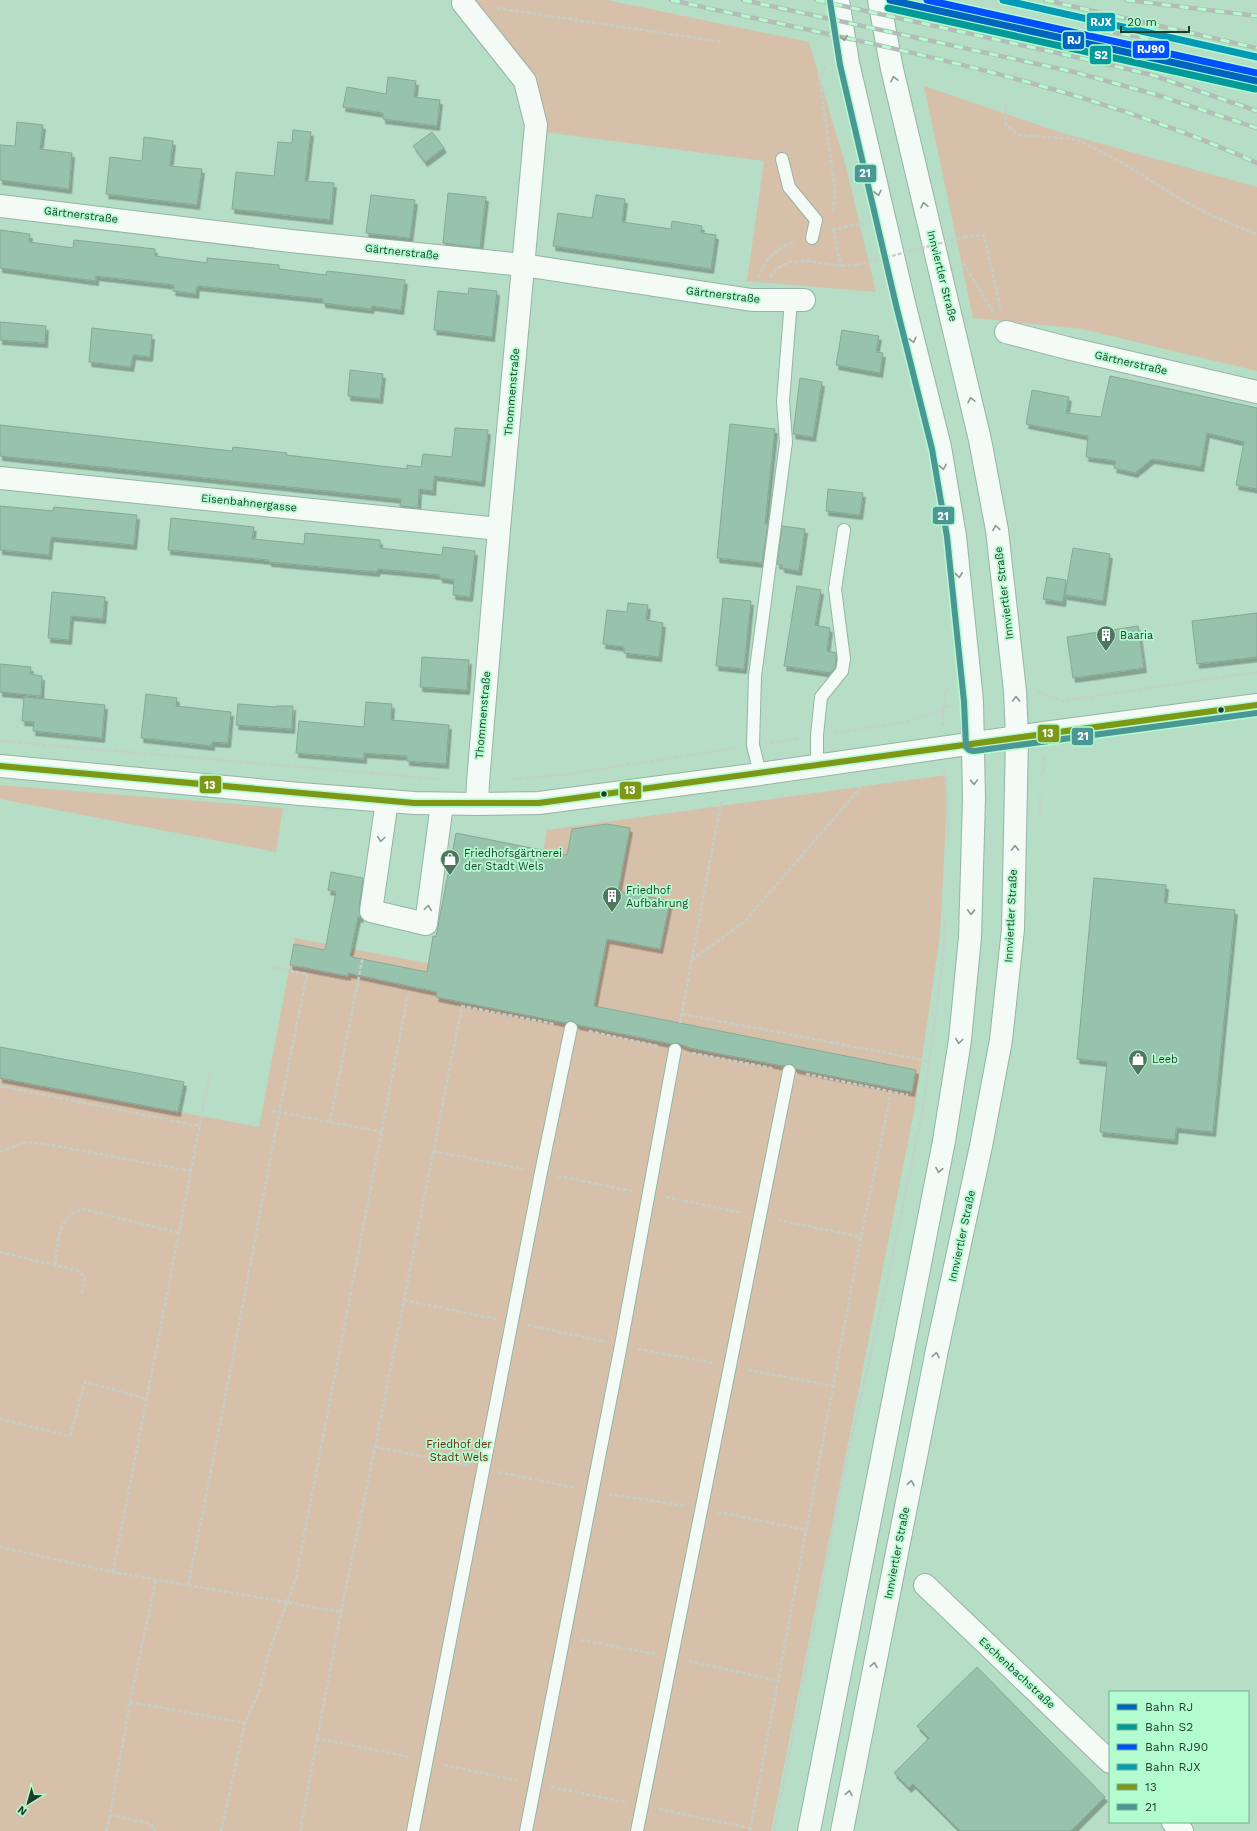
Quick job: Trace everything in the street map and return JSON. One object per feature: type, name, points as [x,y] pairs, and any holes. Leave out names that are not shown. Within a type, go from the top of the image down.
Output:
[{"type":"street","points":[[809,1831],[946,1133],[960,1040],[970,937],[974,799],[972,701],[955,536],[940,447],[904,302],[850,70],[838,0]]},
{"type":"street","name":"Innviertler Straße","points":[[842,1831],[937,1350],[1002,1040],[1012,929],[1017,738],[1015,691],[997,530],[980,440],[892,69],[879,0]]},
{"type":"street","name":"Thommenstraße","points":[[463,3],[525,81],[536,125],[499,529],[477,804]]},
{"type":"street","name":"Gärtnerstraße","points":[[0,206],[291,241],[524,265],[752,300],[798,300]]},
{"type":"street","name":"Gärtnerstraße","points":[[1006,332],[1067,348],[1257,392]]},
{"type":"street","name":"Eisenbahnergasse","points":[[0,478],[499,529]]},
{"type":"street","points":[[0,766],[442,804],[539,803],[725,779],[972,743],[1257,705]]},
{"type":"street","points":[[387,800],[371,911],[426,924],[442,804]]},
{"type":"street","name":"Eschenbachstraße","points":[[924,1585],[1109,1761]]},
{"type":"street","points":[[1174,1823],[1182,1831]]},
{"type":"lane","points":[[782,159],[789,187],[816,220],[812,238]]},
{"type":"lane","points":[[760,774],[753,746],[755,676],[786,442],[783,401],[798,300]]},
{"type":"lane","points":[[817,766],[816,736],[821,697],[842,671],[844,659],[836,589],[844,530]]},
{"type":"lane","points":[[412,1831],[541,1172],[571,1028]]},
{"type":"lane","points":[[526,1831],[624,1330],[675,1050]]},
{"type":"lane","points":[[637,1831],[789,1071]]},
{"type":"path","points":[[463,3],[722,42]]},
{"type":"path","points":[[828,63],[819,76],[834,189],[833,216]]},
{"type":"path","points":[[1006,104],[1006,125],[1019,135],[1076,139],[1121,162],[1182,200],[1211,216],[1257,235]]},
{"type":"path","points":[[833,223],[841,266]]},
{"type":"path","points":[[752,300],[760,271],[774,252],[788,244],[812,238],[833,229],[864,223]]},
{"type":"path","points":[[752,300],[776,269],[789,262],[808,261],[841,266],[857,265],[964,237],[984,235],[1006,332]]},
{"type":"path","points":[[959,257],[1006,332]]},
{"type":"path","points":[[1015,691],[1037,691],[1062,701],[1257,672]]},
{"type":"path","points":[[947,683],[943,708],[949,843]]},
{"type":"path","points":[[478,782],[563,775],[911,721],[943,708],[972,701]]},
{"type":"path","points":[[0,741],[441,779]]},
{"type":"path","points":[[680,1024],[725,779]]},
{"type":"path","points":[[692,961],[745,921],[862,786]]},
{"type":"path","points":[[774,1831],[843,1477],[921,1121],[942,967],[947,912]]},
{"type":"path","points":[[330,1122],[363,956]]},
{"type":"path","points":[[188,1585],[224,1413],[278,1112],[307,974],[269,967]]},
{"type":"path","points":[[221,1831],[245,1723],[259,1691],[269,1652],[296,1578],[408,994]]},
{"type":"path","points":[[300,1831],[341,1612],[376,1447],[462,1006]]},
{"type":"path","points":[[682,1014],[929,1061]]},
{"type":"path","points":[[113,1572],[210,1072]]},
{"type":"path","points":[[0,1086],[200,1126]]},
{"type":"path","points":[[750,1831],[861,1237],[891,1092]]},
{"type":"path","points":[[272,1111],[382,1132]]},
{"type":"path","points":[[0,1152],[26,1142],[45,1144],[191,1171]]},
{"type":"path","points":[[55,1265],[62,1224],[72,1213],[82,1209],[179,1233]]},
{"type":"path","points":[[0,1252],[79,1271],[84,1278],[82,1292]]},
{"type":"path","points":[[0,1419],[70,1436],[85,1382],[147,1399]]},
{"type":"path","points":[[0,1547],[113,1572],[341,1612]]},
{"type":"path","points":[[107,1831],[130,1702],[156,1580]]},
{"type":"path","points":[[130,1702],[245,1723]]},
{"type":"path","points":[[110,1815],[151,1824],[156,1831]]},
{"type":"green space","points":[[464,0],[607,0],[809,42],[846,167],[876,292],[747,281],[764,161],[544,132]]},
{"type":"green space","points":[[924,86],[1059,132],[1257,187],[1257,371],[1082,329],[973,318]]},
{"type":"green space","name":"Friedhof der Stadt Wels","points":[[946,775],[947,799],[940,936],[914,1112],[771,1831],[0,1831],[0,1078],[259,1127],[295,938],[520,981],[547,830]]},
{"type":"green space","points":[[0,785],[283,808],[276,852],[0,799]]},
{"type":"building","points":[[388,77],[416,81],[414,97],[440,100],[437,126],[383,119],[383,113],[343,107],[347,87],[386,94]]},
{"type":"building","points":[[17,122],[43,125],[40,149],[72,153],[69,189],[0,180],[0,145],[15,146]]},
{"type":"building","points":[[293,130],[311,132],[305,181],[334,183],[330,220],[232,209],[236,172],[274,176],[278,142],[292,143]]},
{"type":"building","points":[[432,132],[444,148],[425,162],[413,146]]},
{"type":"building","points":[[144,137],[173,141],[170,166],[202,169],[197,205],[106,194],[110,157],[142,161]]},
{"type":"building","points":[[448,193],[486,197],[480,248],[443,243]]},
{"type":"building","points":[[371,195],[415,200],[410,238],[366,233]]},
{"type":"building","points":[[596,195],[625,199],[622,222],[671,229],[672,221],[702,226],[701,233],[716,235],[711,269],[553,246],[558,213],[592,218]]},
{"type":"building","points":[[0,230],[30,234],[29,242],[73,248],[74,240],[155,249],[155,256],[207,263],[207,258],[279,265],[279,269],[326,275],[327,271],[405,280],[401,310],[372,306],[371,309],[323,303],[323,299],[197,286],[196,294],[173,291],[174,285],[96,276],[96,281],[0,268]]},
{"type":"building","points":[[469,288],[497,291],[492,337],[434,330],[438,291],[468,294]]},
{"type":"building","points":[[0,322],[46,326],[45,343],[0,340]]},
{"type":"building","points":[[92,328],[152,335],[150,357],[133,355],[131,367],[89,362]]},
{"type":"building","points":[[842,330],[879,336],[876,352],[883,353],[880,373],[836,365]]},
{"type":"building","points":[[350,370],[383,374],[380,399],[348,396]]},
{"type":"building","points":[[1110,376],[1257,408],[1257,489],[1236,485],[1244,442],[1207,433],[1201,467],[1152,459],[1135,473],[1114,468],[1116,461],[1086,457],[1088,436],[1026,424],[1032,390],[1069,397],[1066,413],[1101,417]]},
{"type":"building","points":[[800,378],[822,382],[813,437],[793,434]]},
{"type":"building","points":[[730,424],[775,429],[765,524],[768,524],[762,563],[717,558]]},
{"type":"building","points":[[0,425],[232,451],[233,447],[287,453],[286,455],[407,469],[407,465],[421,467],[423,454],[452,457],[455,428],[488,430],[482,482],[434,476],[433,491],[419,489],[418,508],[400,506],[401,499],[0,456]]},
{"type":"building","points":[[828,489],[863,493],[860,515],[826,511]]},
{"type":"building","points":[[0,506],[53,511],[54,507],[137,515],[134,545],[51,537],[49,555],[0,550]]},
{"type":"building","points":[[171,518],[254,527],[252,539],[304,544],[305,533],[380,540],[380,548],[442,555],[443,547],[475,551],[470,597],[453,595],[454,580],[440,578],[440,575],[378,569],[377,572],[269,562],[269,560],[168,550]]},
{"type":"building","points":[[782,526],[805,529],[799,571],[782,568],[782,565],[777,564]]},
{"type":"building","points":[[1073,548],[1110,554],[1103,601],[1065,595]]},
{"type":"building","points":[[1047,577],[1066,580],[1063,602],[1043,599]]},
{"type":"building","points":[[797,586],[821,590],[815,625],[830,628],[827,651],[836,653],[835,668],[831,673],[784,666]]},
{"type":"building","points":[[52,592],[105,597],[103,619],[71,616],[69,640],[48,638]]},
{"type":"building","points":[[723,598],[751,601],[744,669],[716,666]]},
{"type":"building","points":[[628,603],[648,605],[646,620],[663,623],[659,657],[624,653],[624,647],[603,644],[607,610],[627,612]]},
{"type":"building","points":[[1257,613],[1257,657],[1197,664],[1192,621]]},
{"type":"building","name":"Baaria","points":[[1138,626],[1144,668],[1073,678],[1067,637]]},
{"type":"building","points":[[422,657],[469,660],[467,690],[420,687]]},
{"type":"building","points":[[0,664],[31,667],[30,674],[42,676],[41,696],[0,692]]},
{"type":"building","points":[[146,694],[177,698],[176,706],[231,712],[228,743],[212,742],[212,746],[141,738]]},
{"type":"building","points":[[24,697],[105,705],[102,738],[33,731],[34,722],[22,721]]},
{"type":"building","points":[[366,702],[392,704],[391,720],[449,725],[446,764],[407,761],[407,756],[364,753],[364,759],[296,753],[299,721],[364,727]]},
{"type":"building","points":[[238,704],[276,707],[293,706],[292,729],[236,725]]},
{"type":"building","points":[[607,824],[630,828],[618,891],[670,901],[660,949],[607,939],[594,1006],[916,1070],[912,1092],[796,1069],[791,1064],[783,1066],[690,1048],[677,1043],[672,1044],[578,1025],[572,1021],[566,1023],[436,997],[437,992],[348,973],[348,976],[290,965],[294,944],[325,950],[336,892],[328,890],[331,872],[363,878],[359,909],[361,918],[358,917],[350,955],[352,957],[427,972],[433,936],[436,937],[456,833],[567,855],[572,829]]},
{"type":"building","points":[[1094,878],[1166,885],[1164,903],[1235,910],[1213,1132],[1176,1128],[1175,1140],[1100,1132],[1107,1062],[1077,1059]]},
{"type":"building","points":[[0,1047],[184,1082],[178,1112],[0,1078]]},
{"type":"building","points":[[977,1667],[1105,1797],[1071,1831],[960,1831],[913,1784],[909,1788],[894,1773],[929,1738],[917,1726]]},
{"type":"railway","points":[[671,0],[968,66],[1042,86],[1115,108],[1187,134],[1257,163]]},
{"type":"railway","points":[[743,0],[1074,72],[1154,94],[1257,128]]},
{"type":"railway","points":[[816,0],[1152,75],[1257,111]]},
{"type":"railway","points":[[1045,0],[1257,48]]},
{"type":"railway","points":[[1126,0],[1257,16]]},
{"type":"railway","points":[[1104,31],[1178,43],[1233,48]]},
{"type":"rail line","name":"RJ","points":[[890,0],[1257,81]]},
{"type":"rail line","name":"RJ90","points":[[927,0],[1257,73]]},
{"type":"rail line","name":"RJX","points":[[1003,0],[1257,57]]},
{"type":"rail line","name":"S2","points":[[888,8],[1255,89]]},
{"type":"transit line","name":"21","points":[[830,1],[840,65],[896,305],[932,449],[947,537],[964,702],[966,747],[969,750],[974,751],[1257,713]]},
{"type":"transit line","name":"13","points":[[0,766],[414,803],[539,803],[1257,705]]},
{"type":"place","name":"Baaria","points":[[1106,652]]},
{"type":"place","name":"Friedhofsgärtnerei der Stadt Wels","points":[[450,876]]},
{"type":"place","name":"Friedhof Aufbahrung","points":[[612,913]]},
{"type":"place","name":"Leeb","points":[[1138,1076]]}]
